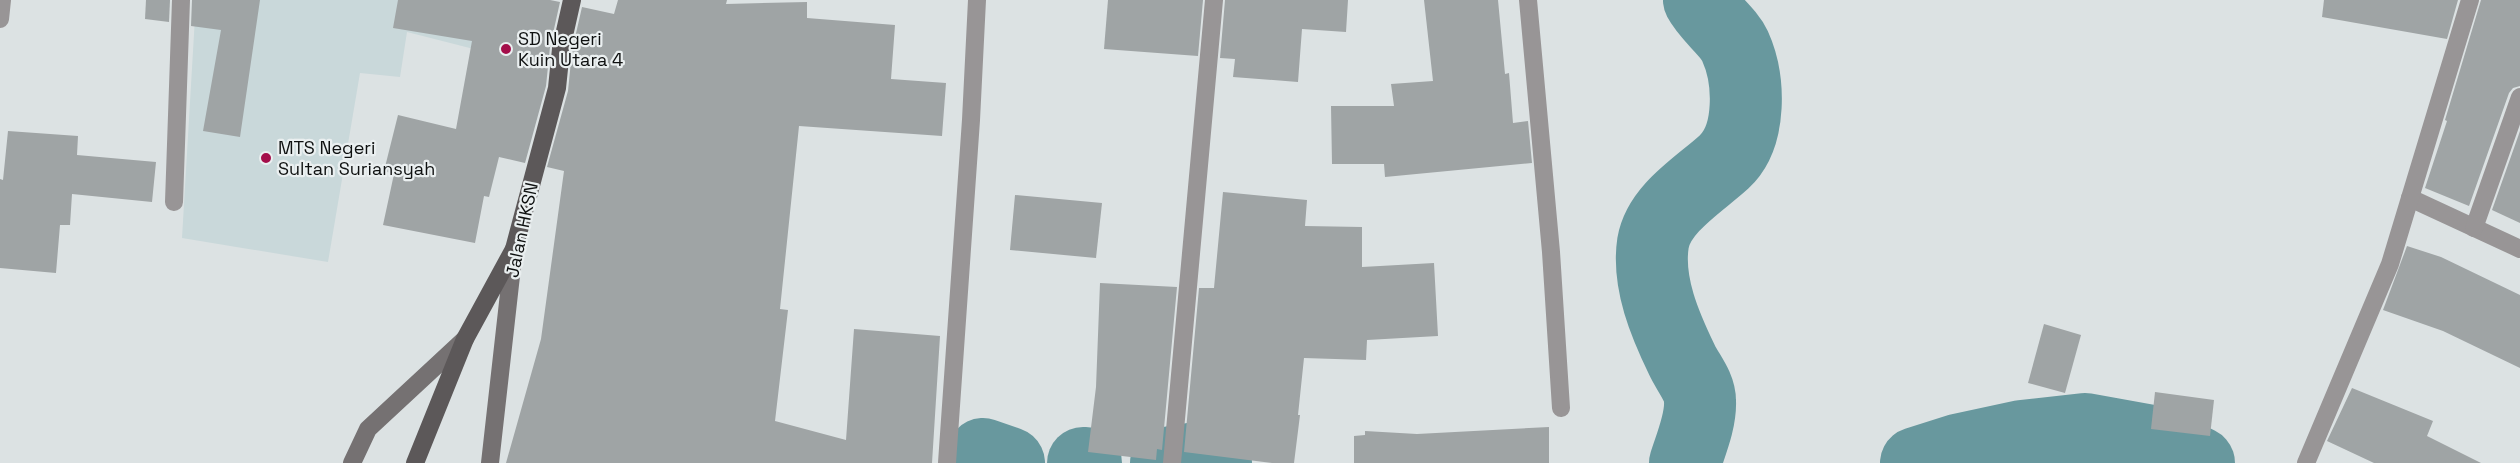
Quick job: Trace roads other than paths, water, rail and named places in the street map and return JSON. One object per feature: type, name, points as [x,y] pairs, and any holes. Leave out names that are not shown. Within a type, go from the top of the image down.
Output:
[{"type":"main road","name":"Jalan HKSN","points":[[514,249],[557,88],[561,49],[572,0]]},
{"type":"main road","points":[[415,463],[465,339],[514,249]]},
{"type":"street","points":[[0,20],[2,0]]},
{"type":"street","points":[[174,202],[181,0]]},
{"type":"street","points":[[947,463],[977,0]]},
{"type":"street","points":[[1172,463],[1214,0]]},
{"type":"street","points":[[1528,0],[1551,252],[1561,408]]},
{"type":"street","points":[[2306,463],[2390,264],[2470,0]]},
{"type":"street","points":[[2474,228],[2520,97]]},
{"type":"street","points":[[2410,198],[2520,249]]},
{"type":"street","name":"Jalan HKSN","points":[[490,463],[514,249]]},
{"type":"street","points":[[352,463],[368,429],[465,339]]},
{"type":"waterway","points":[[1685,463],[1697,424],[1700,409],[1699,395],[1669,333],[1659,303],[1653,273],[1653,243],[1657,230],[1672,208],[1724,162],[1733,151],[1740,138],[1746,107],[1744,74],[1735,46],[1699,0]]},
{"type":"waterway","points":[[1916,463],[1957,450],[2022,436],[2085,429],[2157,442],[2199,463]]},
{"type":"waterway","points":[[983,454],[1009,463]]},
{"type":"waterway","points":[[1166,463],[1196,458],[1216,463]]},
{"type":"place","name":"SD Negeri Kuin Utara 4","points":[[506,49]]},
{"type":"place","name":"MTS Negeri Sultan Suriansyah","points":[[266,158]]}]
